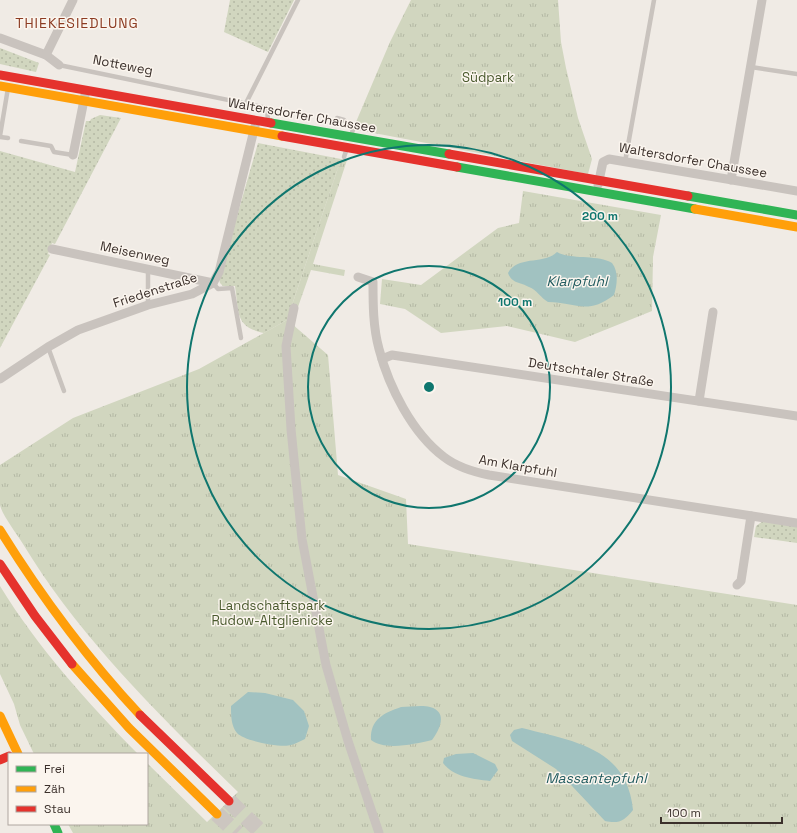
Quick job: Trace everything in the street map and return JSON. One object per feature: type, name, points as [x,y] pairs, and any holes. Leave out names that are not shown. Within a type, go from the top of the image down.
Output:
[{"type":"main road","name":"Waltersdorfer Chaussee","points":[[0,74],[797,215]]},
{"type":"main road","name":"Waltersdorfer Chaussee","points":[[4,87],[797,227]]},
{"type":"main road","points":[[0,530],[40,593],[71,634],[114,685],[152,739],[217,814]]},
{"type":"main road","points":[[0,564],[25,603],[55,643],[100,696],[229,801]]},
{"type":"main road","points":[[0,716],[15,753]]},
{"type":"street","points":[[46,55],[73,0]]},
{"type":"street","points":[[731,180],[762,0]]},
{"type":"street","name":"Notteweg","points":[[0,38],[46,55],[59,65]]},
{"type":"street","points":[[73,156],[86,90]]},
{"type":"street","name":"Friedenstraße","points":[[0,379],[48,347],[78,330],[148,305],[192,294],[213,283],[220,272],[256,120]]},
{"type":"street","name":"Waltersdorfer Chaussee","points":[[596,192],[600,160],[626,162],[797,191]]},
{"type":"street","name":"Meisenweg","points":[[52,249],[213,283]]},
{"type":"street","name":"Am Klarpfuhl","points":[[358,277],[373,282],[374,321],[382,359],[408,418],[424,440],[445,458],[469,470],[489,475],[797,523]]},
{"type":"street","points":[[294,308],[286,346],[291,429],[302,539],[326,665],[350,748],[379,833]]},
{"type":"street","points":[[699,401],[713,312]]},
{"type":"street","name":"Deutschtaler Straße","points":[[382,359],[392,355],[797,416]]},
{"type":"street","points":[[737,584],[742,581],[751,516]]},
{"type":"lane","points":[[246,103],[298,0]]},
{"type":"lane","points":[[626,162],[654,0]]},
{"type":"lane","name":"Notteweg","points":[[59,65],[267,108],[268,122]]},
{"type":"lane","points":[[751,67],[797,74]]},
{"type":"lane","points":[[4,87],[0,137],[8,138]]},
{"type":"lane","points":[[336,118],[344,120],[353,130],[350,137]]},
{"type":"lane","points":[[340,135],[344,157]]},
{"type":"lane","points":[[21,141],[51,146],[54,152],[73,156]]},
{"type":"lane","points":[[148,269],[148,305]]},
{"type":"lane","points":[[213,283],[218,289],[232,288],[241,338]]},
{"type":"lane","points":[[48,347],[64,391]]},
{"type":"green space","points":[[230,0],[294,0],[268,52],[224,32]]},
{"type":"green space","name":"Südpark","points":[[411,0],[558,0],[561,42],[566,68],[578,118],[592,159],[588,174],[353,129],[390,42]]},
{"type":"green space","points":[[0,48],[39,63],[36,72],[0,64]]},
{"type":"green space","points":[[100,115],[121,118],[55,244],[52,243],[48,254],[50,255],[0,348],[0,151],[75,172],[86,121],[90,121],[91,119]]},
{"type":"green space","points":[[258,143],[341,159],[287,320],[264,333],[248,327],[243,323],[238,311],[235,286],[223,286],[219,279]]},
{"type":"green space","name":"Landschaftspark Rudow-Altglienicke","points":[[341,159],[347,160],[313,264],[345,270],[344,276],[311,270],[292,324],[328,355],[338,475],[406,499],[408,544],[797,605],[797,833],[73,833],[69,825],[148,825],[148,764],[207,822],[238,792],[179,734],[122,674],[70,612],[45,578],[1,509],[0,465],[73,418],[199,369],[287,320]]},
{"type":"green space","points":[[523,191],[661,215],[653,257],[652,311],[575,342],[507,326],[441,333],[405,309],[380,304],[382,279],[421,285],[498,228],[519,223]]},
{"type":"green space","points":[[763,521],[797,526],[797,543],[754,537],[756,526]]},
{"type":"green space","points":[[0,586],[30,631],[64,674],[100,715],[137,753],[34,753],[20,725],[14,704],[0,674]]},
{"type":"water","name":"Klarpfuhl","points":[[557,252],[569,256],[606,260],[612,263],[616,270],[617,283],[614,295],[596,305],[588,306],[548,302],[532,288],[514,281],[508,273],[512,267],[518,264],[552,256]]},
{"type":"water","points":[[248,692],[265,693],[293,700],[304,711],[309,726],[305,739],[291,745],[279,746],[247,739],[237,733],[232,724],[231,706]]},
{"type":"water","points":[[427,706],[436,709],[441,717],[441,722],[432,740],[409,745],[392,746],[377,743],[371,740],[373,727],[379,718],[401,707]]},
{"type":"water","name":"Massantepfuhl","points":[[522,728],[578,743],[594,750],[608,760],[620,772],[629,789],[633,810],[621,821],[605,821],[556,769],[512,741],[510,735],[514,730]]},
{"type":"water","points":[[473,753],[495,764],[498,770],[490,781],[470,778],[458,774],[447,768],[443,763],[444,758],[456,754]]},
{"type":"tunnel","points":[[229,801],[262,833]]},
{"type":"tunnel","points":[[217,814],[237,833]]},
{"type":"traffic: fast","points":[[271,123],[449,154]]},
{"type":"traffic: fast","points":[[457,167],[695,209]]},
{"type":"traffic: fast","points":[[688,196],[797,215]]},
{"type":"traffic: fast","points":[[54,825],[58,833]]},
{"type":"traffic: slow","points":[[0,86],[282,136]]},
{"type":"traffic: slow","points":[[695,209],[797,227]]},
{"type":"traffic: slow","points":[[0,530],[48,603],[83,649],[140,715]]},
{"type":"traffic: slow","points":[[72,664],[129,728],[217,814]]},
{"type":"traffic: slow","points":[[0,716],[18,753]]},
{"type":"traffic: jam","points":[[0,75],[271,123]]},
{"type":"traffic: jam","points":[[282,136],[457,167]]},
{"type":"traffic: jam","points":[[449,154],[688,196]]},
{"type":"traffic: jam","points":[[0,564],[35,616],[72,664]]},
{"type":"traffic: jam","points":[[140,715],[229,801]]},
{"type":"traffic: jam","points":[[0,760],[8,756]]},
{"type":"district","name":"THIEKESIEDLUNG","points":[[77,23]]}]
